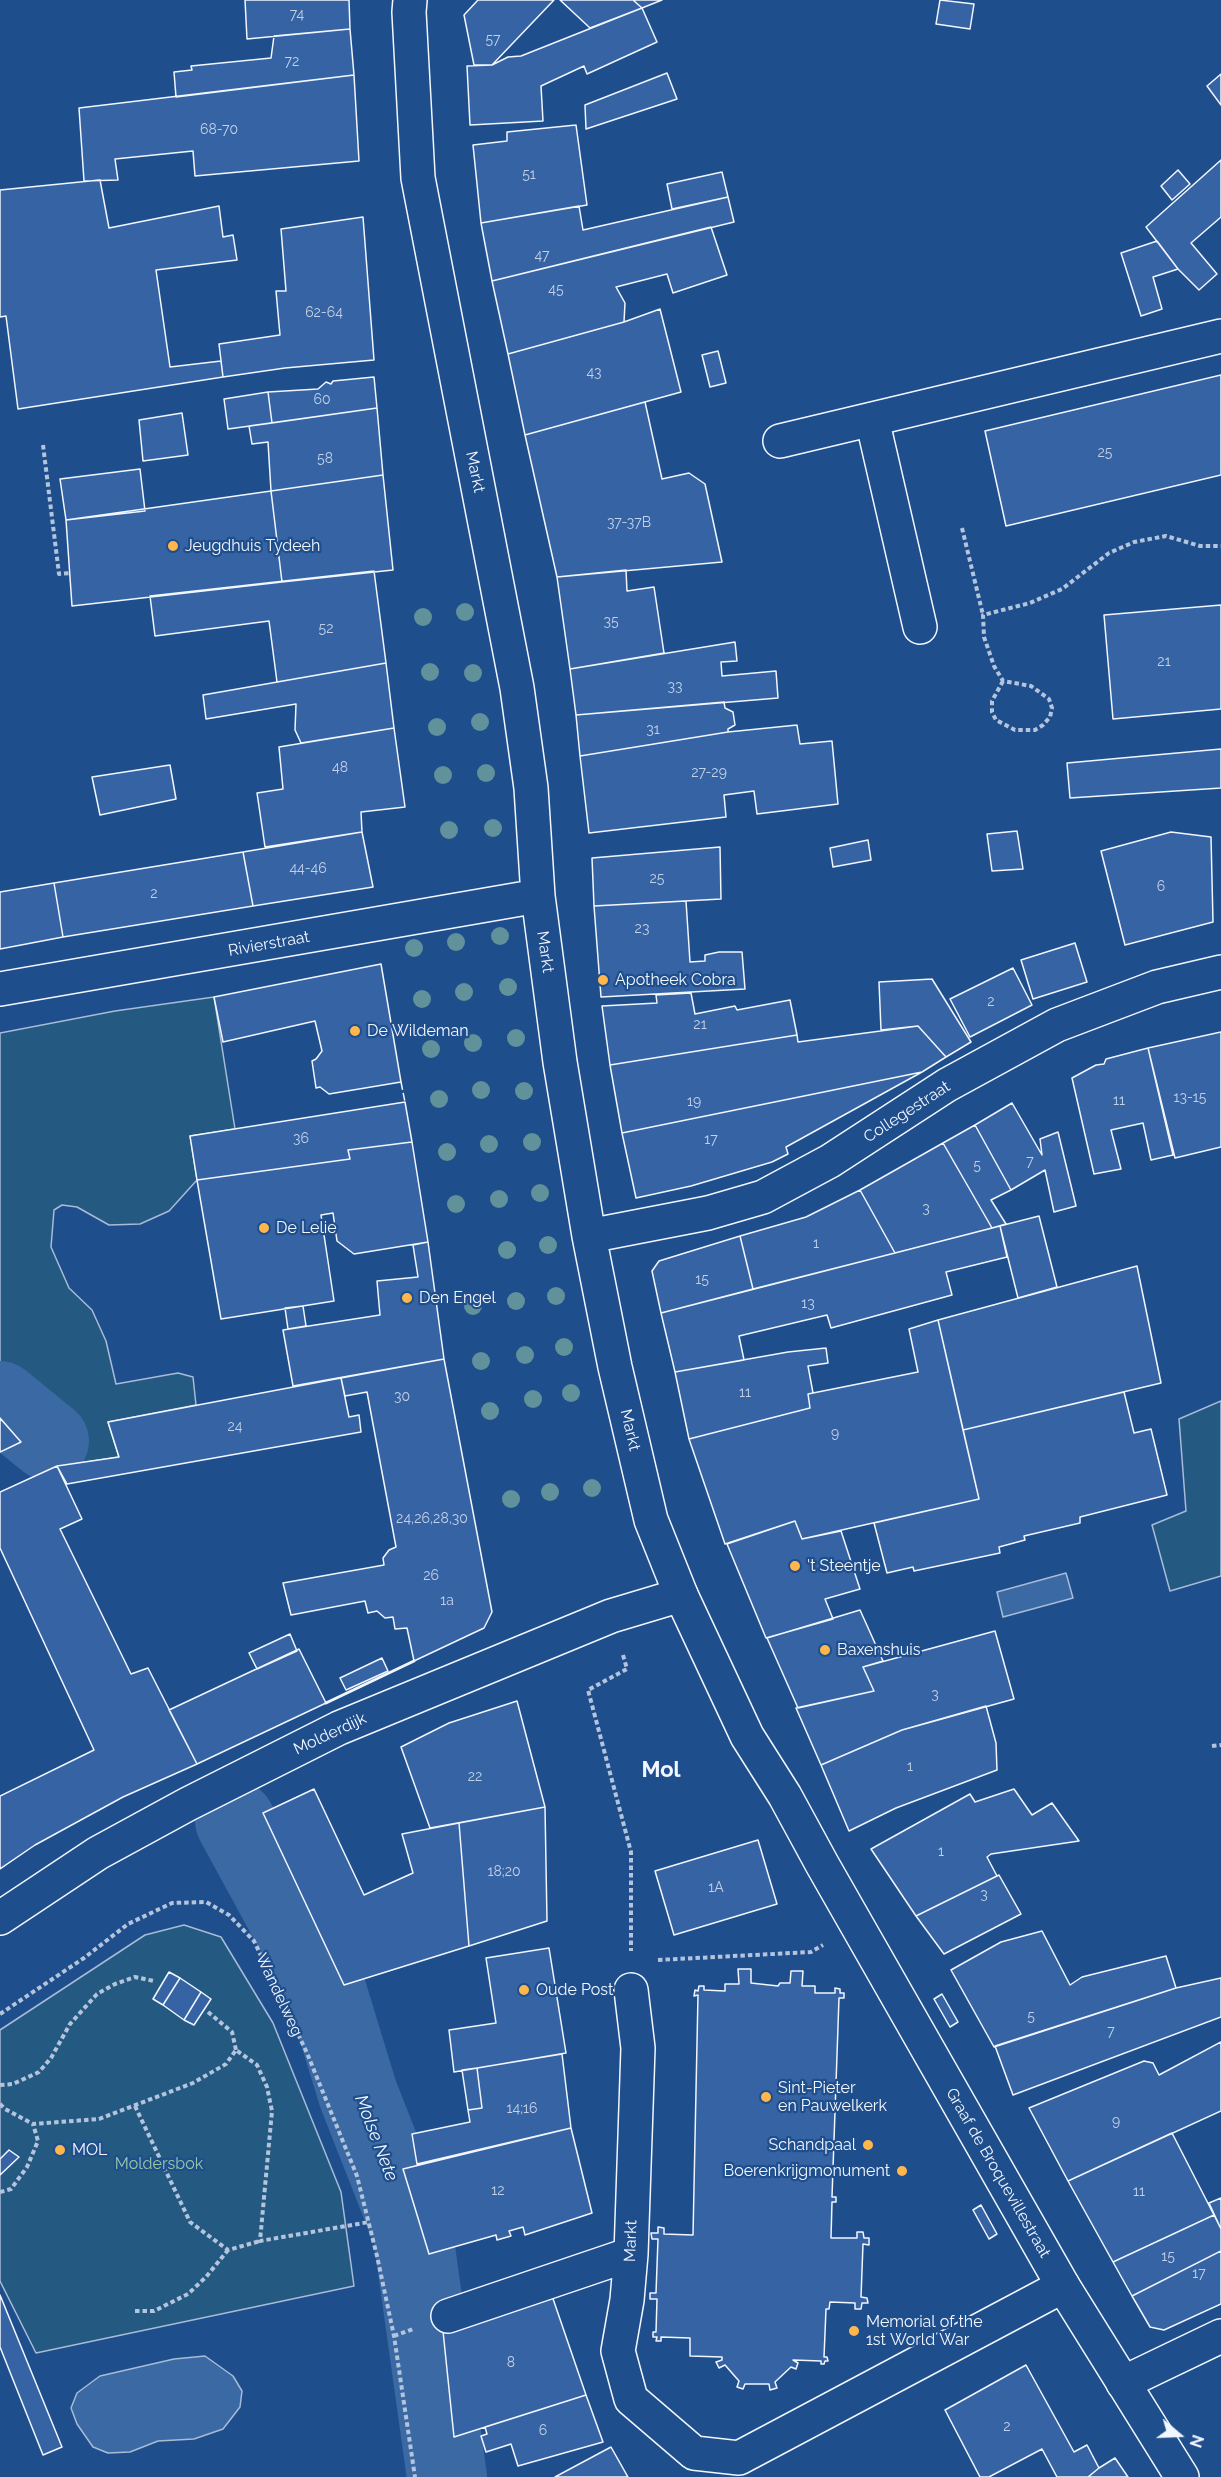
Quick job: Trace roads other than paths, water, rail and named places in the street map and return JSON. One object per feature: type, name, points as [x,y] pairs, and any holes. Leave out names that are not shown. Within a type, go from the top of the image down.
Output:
[{"type":"street","name":"Markt","points":[[410,0],[418,178],[517,688],[531,788],[538,896],[560,1062],[589,1236],[615,1367],[651,1520],[681,1595],[747,1736],[786,1796],[822,1864]]},
{"type":"street","points":[[780,441],[1221,336]]},
{"type":"street","points":[[872,419],[920,627]]},
{"type":"street","name":"Rivierstraat","points":[[0,989],[538,896]]},
{"type":"street","name":"Collegestraat","points":[[589,1236],[708,1213],[763,1197],[830,1161],[947,1085],[1057,1025],[1157,987],[1221,972]]},
{"type":"street","name":"Molderdijk","points":[[0,1918],[98,1853],[188,1804],[339,1728],[611,1616],[681,1595]]},
{"type":"street","name":"Graaf de Broquevillestraat","points":[[822,1864],[1063,2286],[1182,2477]]},
{"type":"street","name":"Markt","points":[[631,1976],[638,2048],[631,2254],[627,2300],[618,2351],[631,2399],[693,2453],[739,2458],[1063,2286]]},
{"type":"street","points":[[448,2316],[631,2254]]},
{"type":"street","points":[[1123,2383],[1221,2336]]},
{"type":"waterway","name":"Molse Nete","points":[[0,1401],[49,1441]]},
{"type":"waterway","name":"Molse Nete","points":[[235,1821],[325,1986],[358,2094],[413,2234],[447,2477]]},
{"type":"place","name":"Jeugdhuis Tydeeh","points":[[173,546]]},
{"type":"place","name":"Apotheek Cobra","points":[[603,980]]},
{"type":"place","name":"De Wildeman","points":[[355,1031]]},
{"type":"place","name":"De Lelie","points":[[264,1228]]},
{"type":"place","name":"Den Engel","points":[[407,1298]]},
{"type":"place","name":"'t Steentje","points":[[795,1566]]},
{"type":"place","name":"Baxenshuis","points":[[825,1650]]},
{"type":"place","name":"Oude Post","points":[[524,1990]]},
{"type":"place","name":"Sint-Pieter en Pauwelkerk","points":[[766,2097]]},
{"type":"place","name":"Schandpaal","points":[[868,2145]]},
{"type":"place","name":"MOL","points":[[60,2150]]},
{"type":"place","name":"Boerenkrijgmonument","points":[[902,2171]]},
{"type":"place","name":"Memorial of the 1st World War","points":[[854,2331]]},
{"type":"district","name":"Mol","points":[[661,1770]]},
{"type":"park label","name":"Moldersbok","points":[[159,2164]]}]
